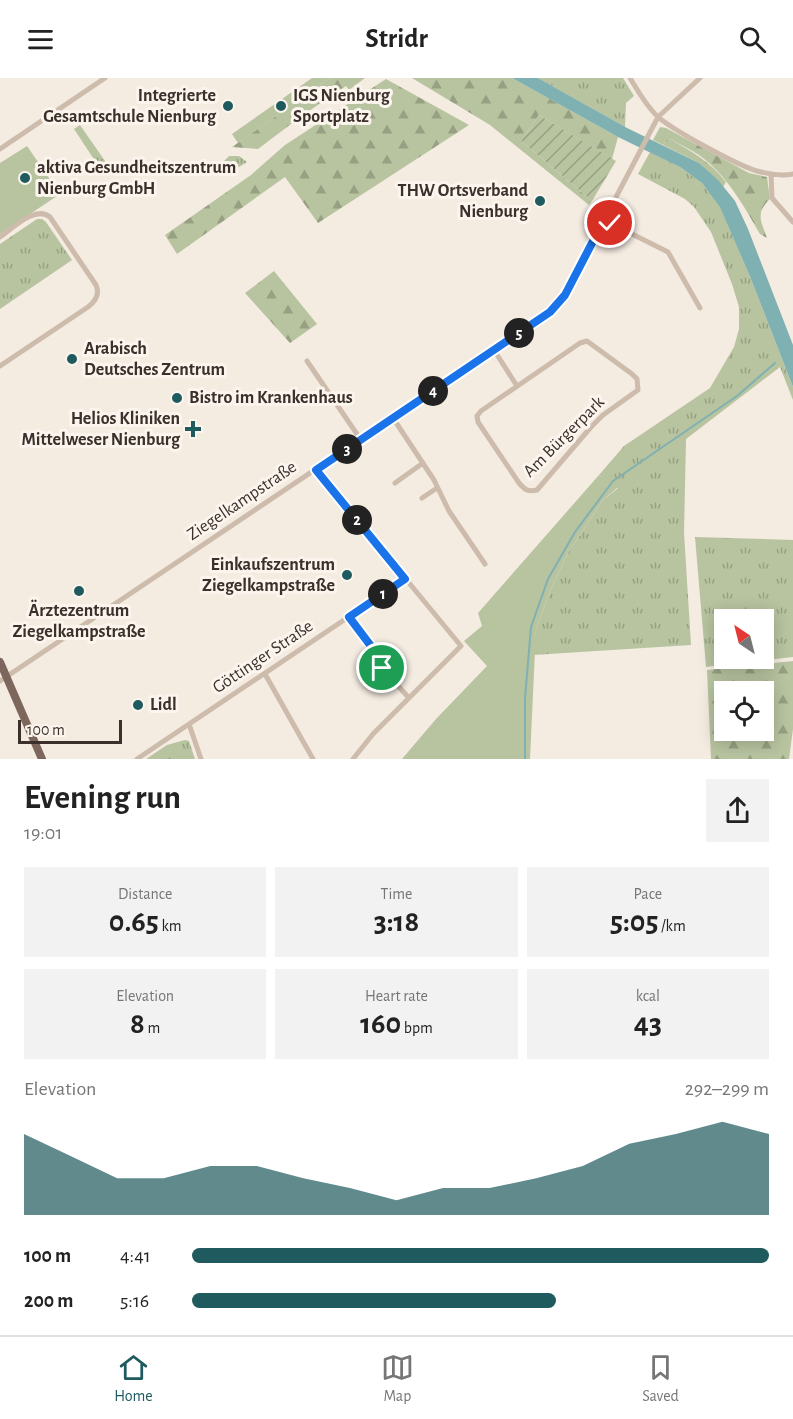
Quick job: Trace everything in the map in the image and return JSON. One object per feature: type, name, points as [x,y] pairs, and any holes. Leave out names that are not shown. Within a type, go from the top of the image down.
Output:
[{"type":"main road","points":[[0,662],[4,679],[42,759]]},
{"type":"street","points":[[0,149],[105,78]]},
{"type":"street","points":[[630,78],[644,103],[658,117],[745,167],[771,174],[793,174]]},
{"type":"street","name":"Ziegelkampstraße","points":[[4,679],[542,318],[557,304],[571,283],[658,117],[700,78]]},
{"type":"street","points":[[771,174],[772,198],[793,222]]},
{"type":"street","points":[[0,237],[35,214],[45,213],[96,285],[98,293],[94,302],[88,307],[0,366]]},
{"type":"street","points":[[604,220],[668,252],[700,308]]},
{"type":"street","name":"Am Bürgerpark","points":[[586,341],[632,374],[639,384],[638,390],[603,415],[591,427],[537,490],[530,491],[524,489],[519,483],[478,422],[477,416],[517,386],[586,341]]},
{"type":"street","points":[[494,350],[517,386]]},
{"type":"street","points":[[307,361],[361,440]]},
{"type":"street","points":[[393,418],[423,463],[449,511],[485,564]]},
{"type":"street","points":[[394,483],[423,463]]},
{"type":"street","points":[[316,470],[461,646],[373,734],[353,759]]},
{"type":"street","points":[[422,498],[437,488]]},
{"type":"street","name":"Göttinger Straße","points":[[137,759],[405,579]]},
{"type":"street","points":[[349,617],[380,658],[382,668],[409,698]]},
{"type":"street","points":[[266,674],[314,759]]},
{"type":"street","points":[[189,724],[201,759]]},
{"type":"green space","name":"IGS Nienburg Sportplatz","points":[[312,78],[330,78],[238,143],[232,134]]},
{"type":"green space","points":[[330,78],[365,78],[349,90],[346,86],[258,149],[232,147]]},
{"type":"green space","points":[[412,78],[512,78],[618,137],[612,159],[539,115],[521,141],[592,201],[589,205],[490,125]]},
{"type":"green space","points":[[538,78],[623,78],[634,96],[626,103],[625,127]]},
{"type":"green space","points":[[386,79],[469,125],[318,223],[285,177],[177,254],[165,235],[251,175],[285,145]]},
{"type":"green space","points":[[539,115],[616,161],[592,201],[521,141]]},
{"type":"green space","points":[[80,125],[112,171],[105,176],[74,129]]},
{"type":"green space","points":[[660,127],[666,128],[749,173],[767,177],[770,199],[762,209],[761,217],[767,238],[760,234],[734,191],[709,163],[670,139],[663,145],[653,140]]},
{"type":"green space","points":[[670,139],[714,169],[726,182],[723,187],[699,163],[663,145]]},
{"type":"green space","name":"aktiva Gesundheitszentrum Nienburg GmbH","points":[[27,146],[60,194],[0,234],[0,163]]},
{"type":"green space","points":[[650,152],[680,167],[702,183],[720,206],[793,387],[793,400],[780,367],[686,439],[684,533],[691,645],[533,655],[536,629],[568,553],[603,500],[618,488],[599,475],[624,446],[710,388],[734,347],[739,329],[739,307],[711,232],[694,207],[685,199],[638,174]]},
{"type":"green space","points":[[229,156],[239,156],[247,162],[239,167],[226,170],[222,163]]},
{"type":"green space","points":[[37,219],[46,222],[72,260],[0,309],[0,244]]},
{"type":"green space","points":[[274,271],[317,324],[290,343],[245,293]]},
{"type":"green space","points":[[599,475],[618,487],[603,500],[568,553],[536,629],[530,759],[402,759],[436,719],[487,666],[464,641],[482,626],[478,613]]},
{"type":"green space","points":[[695,537],[793,540],[793,657],[774,659],[774,609],[714,609],[714,666],[706,667]]},
{"type":"green space","points":[[793,661],[793,729],[789,759],[711,759],[707,670],[774,669],[774,663]]},
{"type":"green space","points":[[189,741],[195,759],[146,759],[167,745]]},
{"type":"water","points":[[512,78],[538,78],[627,128],[699,163],[718,180],[735,201],[748,229],[793,345],[793,387],[720,207],[702,183],[680,167],[618,137]]},
{"type":"waterway","points":[[525,759],[525,698],[531,627],[548,579],[575,532],[613,481],[737,396],[775,363]]},
{"type":"place","name":"Integrierte Gesamtschule Nienburg","points":[[228,106]]},
{"type":"place","name":"IGS Nienburg Sportplatz","points":[[281,106]]},
{"type":"place","name":"aktiva Gesundheitszentrum Nienburg GmbH","points":[[25,178]]},
{"type":"place","name":"THW Ortsverband Nienburg","points":[[540,201]]},
{"type":"place","name":"Arabisch Deutsches Zentrum","points":[[72,359]]},
{"type":"place","name":"Bistro im Krankenhaus","points":[[177,398]]},
{"type":"place","name":"Helios Kliniken Mittelweser Nienburg","points":[[193,429]]},
{"type":"place","name":"Einkaufszentrum Ziegelkampstraße","points":[[347,575]]},
{"type":"place","name":"Ärztezentrum Ziegelkampstraße","points":[[79,591]]},
{"type":"place","name":"Lidl","points":[[138,705]]},
{"type":"route","points":[[382,668],[380,658],[349,617],[405,579],[316,470],[550,312],[565,295],[604,220],[610,223]]}]
